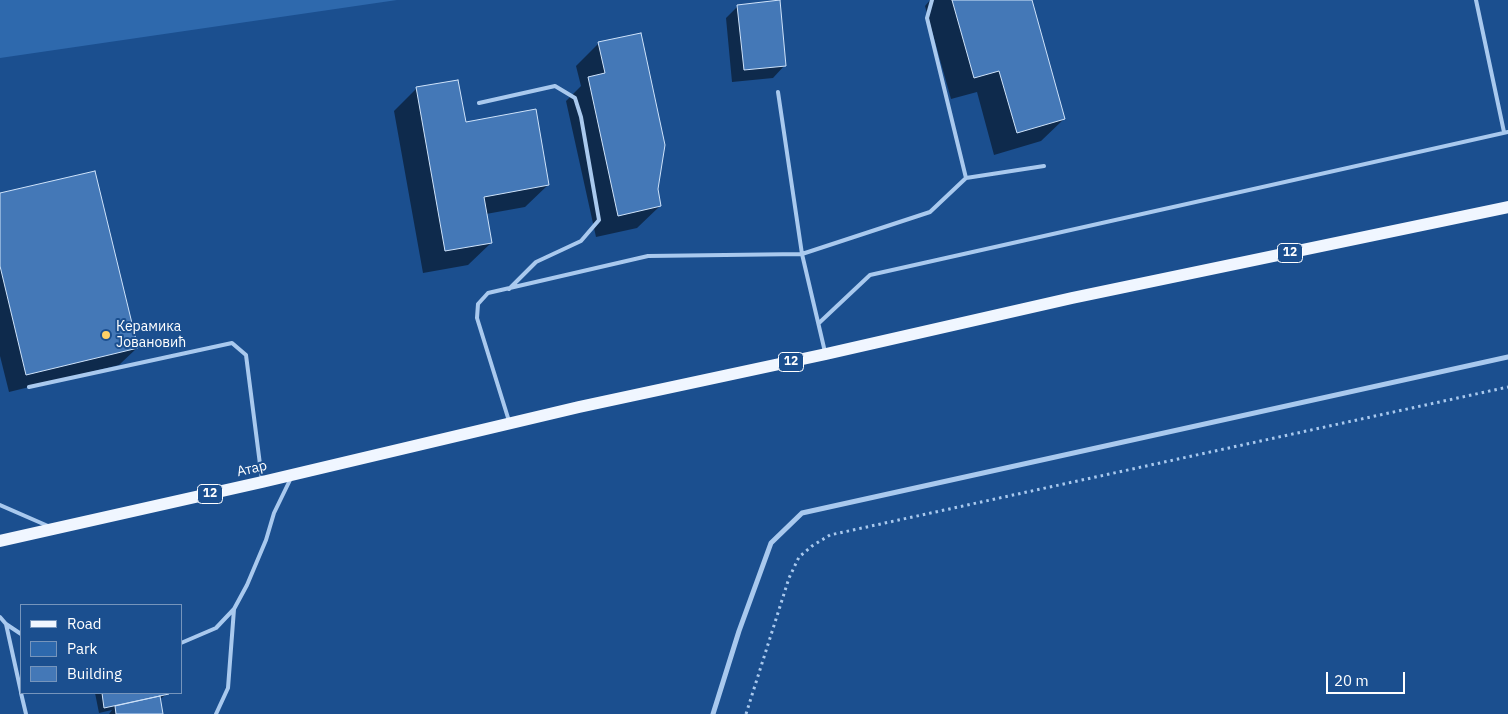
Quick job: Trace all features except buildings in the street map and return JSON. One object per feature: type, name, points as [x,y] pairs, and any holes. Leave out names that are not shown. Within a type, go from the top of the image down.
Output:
[{"type":"main road","name":"12","points":[[510,424],[1072,298],[1508,207]]},
{"type":"main road","name":"Атар","points":[[0,541],[510,424]]},
{"type":"street","points":[[713,714],[739,631],[771,543],[802,513],[1508,358]]},
{"type":"lane","points":[[932,0],[927,18],[966,178]]},
{"type":"lane","points":[[819,323],[870,275],[1506,132],[1476,0]]},
{"type":"lane","points":[[479,103],[555,86],[575,98],[581,117],[599,220],[581,241],[536,262],[510,289]]},
{"type":"lane","points":[[778,92],[802,254],[826,354]]},
{"type":"lane","points":[[510,424],[477,318],[478,304],[488,293],[648,256],[802,254],[930,212],[966,178],[1044,166]]},
{"type":"lane","points":[[29,387],[232,344],[246,355],[262,482]]},
{"type":"lane","points":[[182,644],[216,628],[234,609],[247,585],[266,540],[274,513],[293,474]]},
{"type":"lane","points":[[0,506],[55,529]]},
{"type":"lane","points":[[216,714],[228,688],[234,609]]},
{"type":"lane","points":[[0,617],[6,624],[20,633]]},
{"type":"lane","points":[[6,624],[20,687]]},
{"type":"lane","points":[[21,694],[26,714]]},
{"type":"path","points":[[746,714],[789,578],[799,557],[812,546],[830,536],[1508,387]]},
{"type":"green space","points":[[0,0],[397,0],[0,58]]},
{"type":"place","name":"Керамика Јовановић","points":[[106,335]]}]
